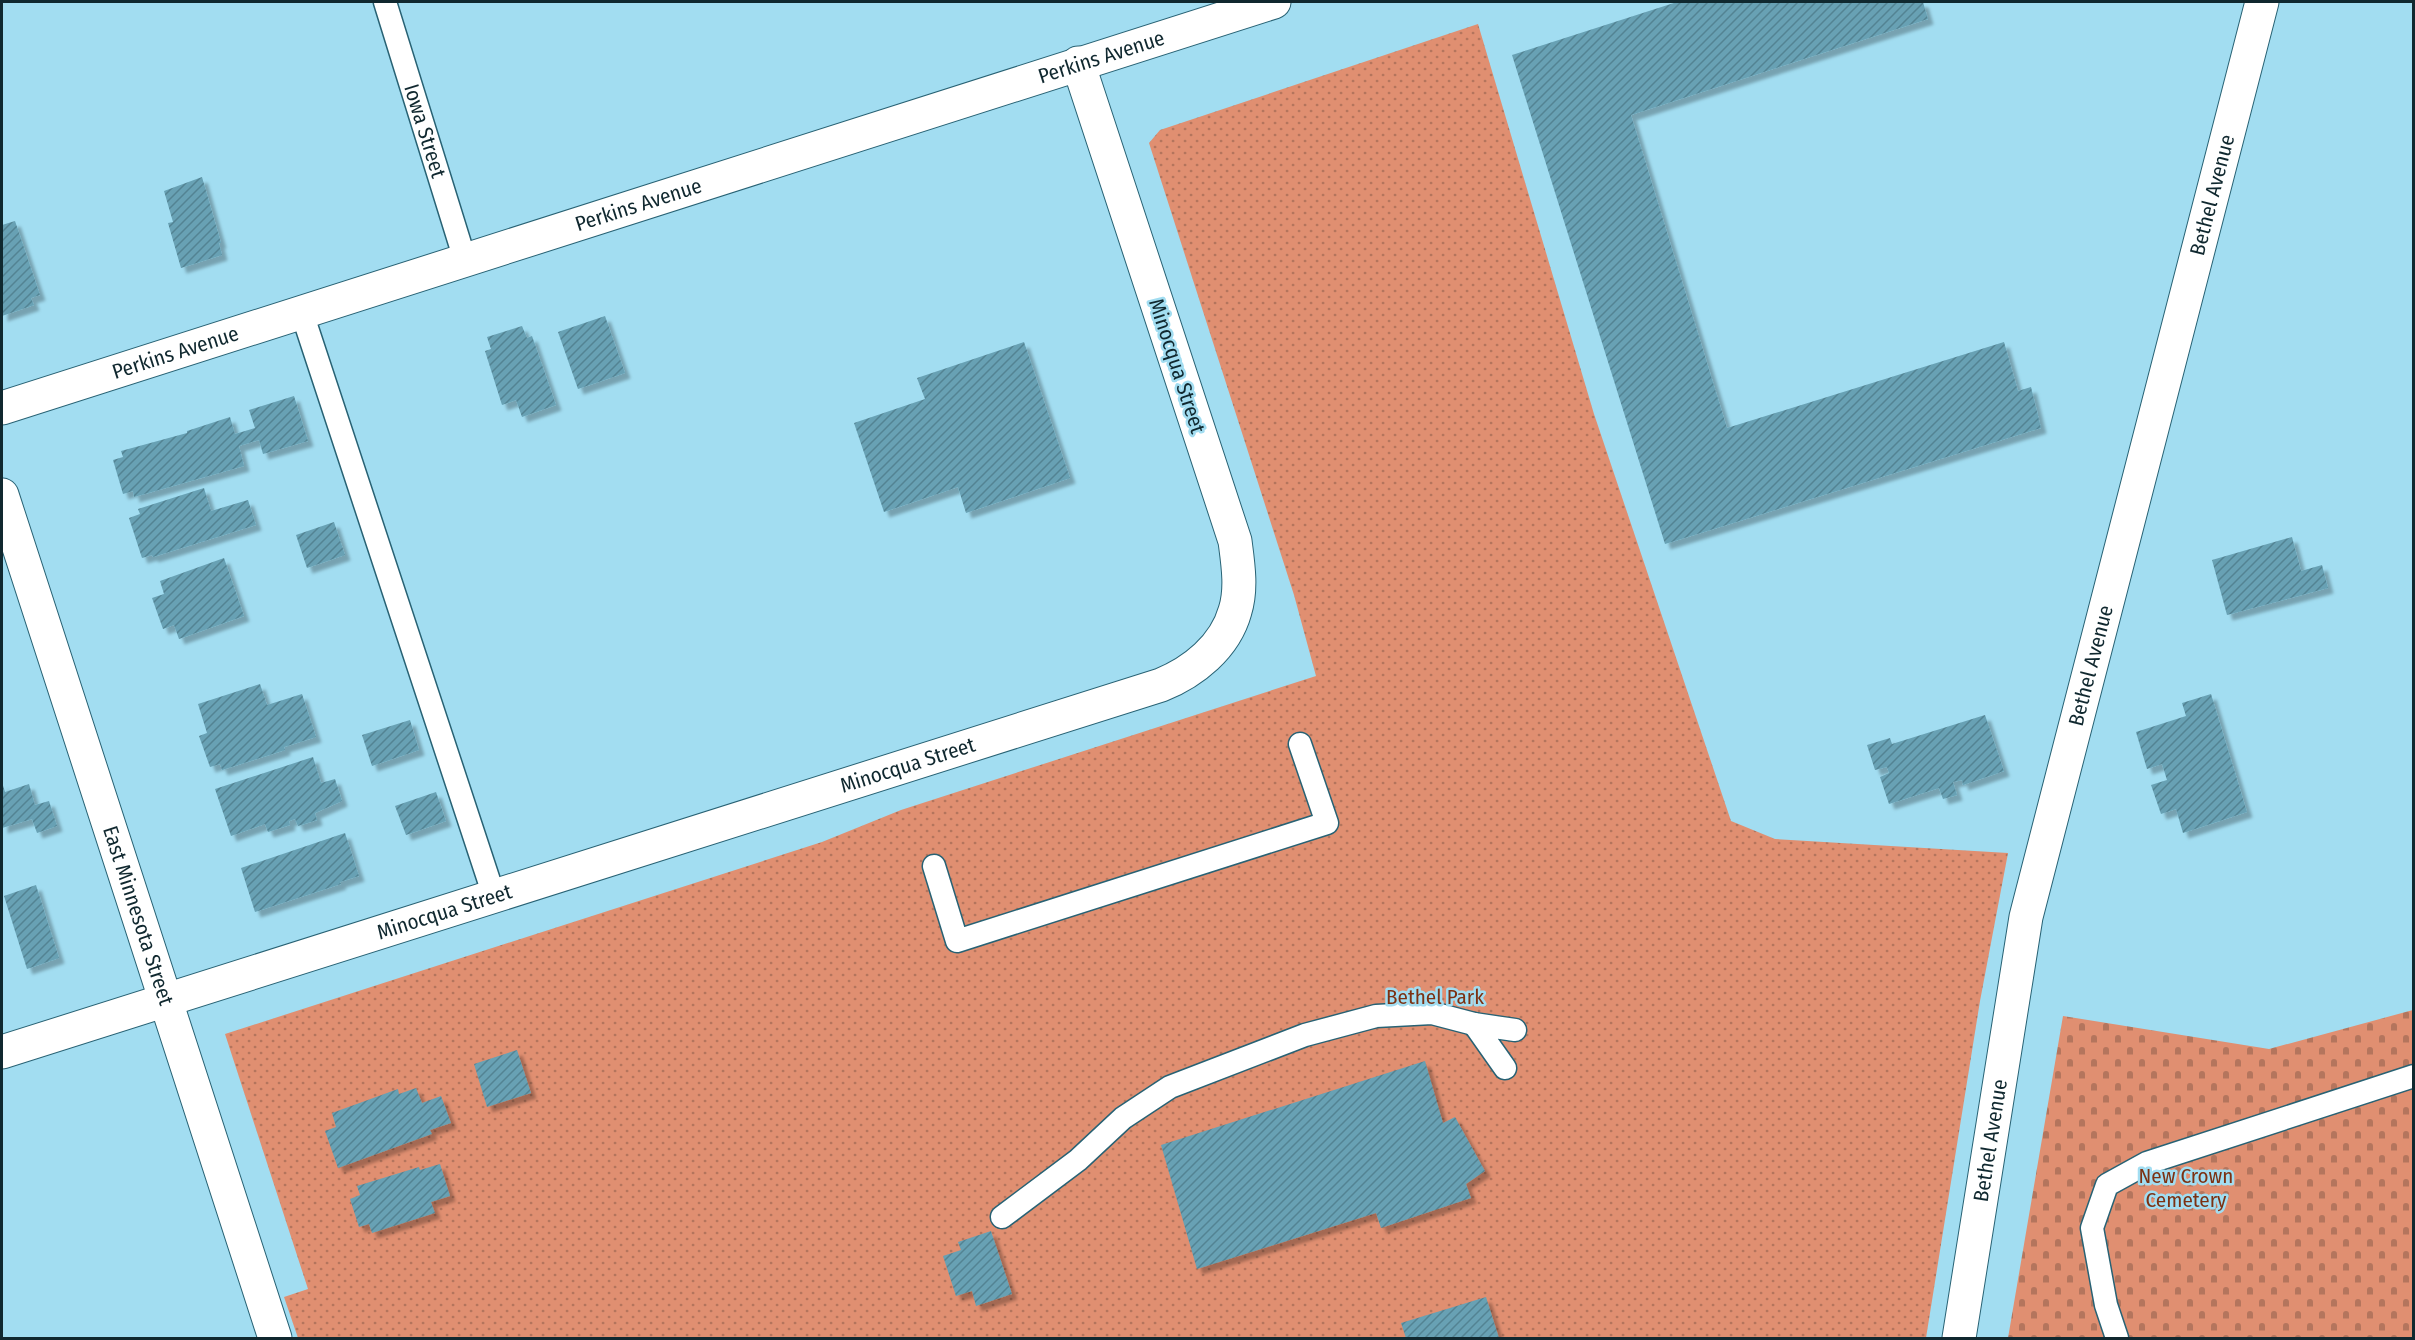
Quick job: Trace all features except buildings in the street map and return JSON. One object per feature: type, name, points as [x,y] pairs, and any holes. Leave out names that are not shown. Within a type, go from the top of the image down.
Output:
[{"type":"street","name":"Perkins Avenue","points":[[2,408],[1274,2]]},
{"type":"street","name":"Bethel Avenue","points":[[1959,1338],[2026,917],[2262,2]]},
{"type":"street","name":"Minocqua Street","points":[[2,1052],[1161,685],[1193,669],[1216,645],[1235,612],[1239,577],[1235,541],[1078,63]]},
{"type":"street","name":"East Minnesota Street","points":[[2,495],[275,1338]]},
{"type":"lane","name":"Iowa Street","points":[[385,2],[465,260]]},
{"type":"lane","points":[[302,313],[494,896]]},
{"type":"lane","points":[[934,866],[957,940],[1327,823],[1300,744]]},
{"type":"lane","points":[[1002,1217],[1078,1160],[1123,1118],[1170,1087],[1305,1035],[1376,1016],[1432,1013],[1474,1024],[1515,1030]]},
{"type":"lane","points":[[1474,1024],[1505,1068]]},
{"type":"lane","points":[[2117,1338],[2106,1305],[2092,1228],[2107,1185],[2147,1163],[2414,1076]]},
{"type":"green space","name":"Bethel Park","points":[[1478,24],[1594,414],[1731,821],[1775,839],[2008,853],[1980,1001],[1926,1338],[298,1338],[284,1297],[308,1289],[225,1034],[822,842],[901,810],[1316,676],[1294,595],[1149,143],[1160,130]]},
{"type":"green space","name":"New Crown Cemetery","points":[[2413,1010],[2413,1338],[2008,1338],[2063,1016],[2269,1049]]}]
